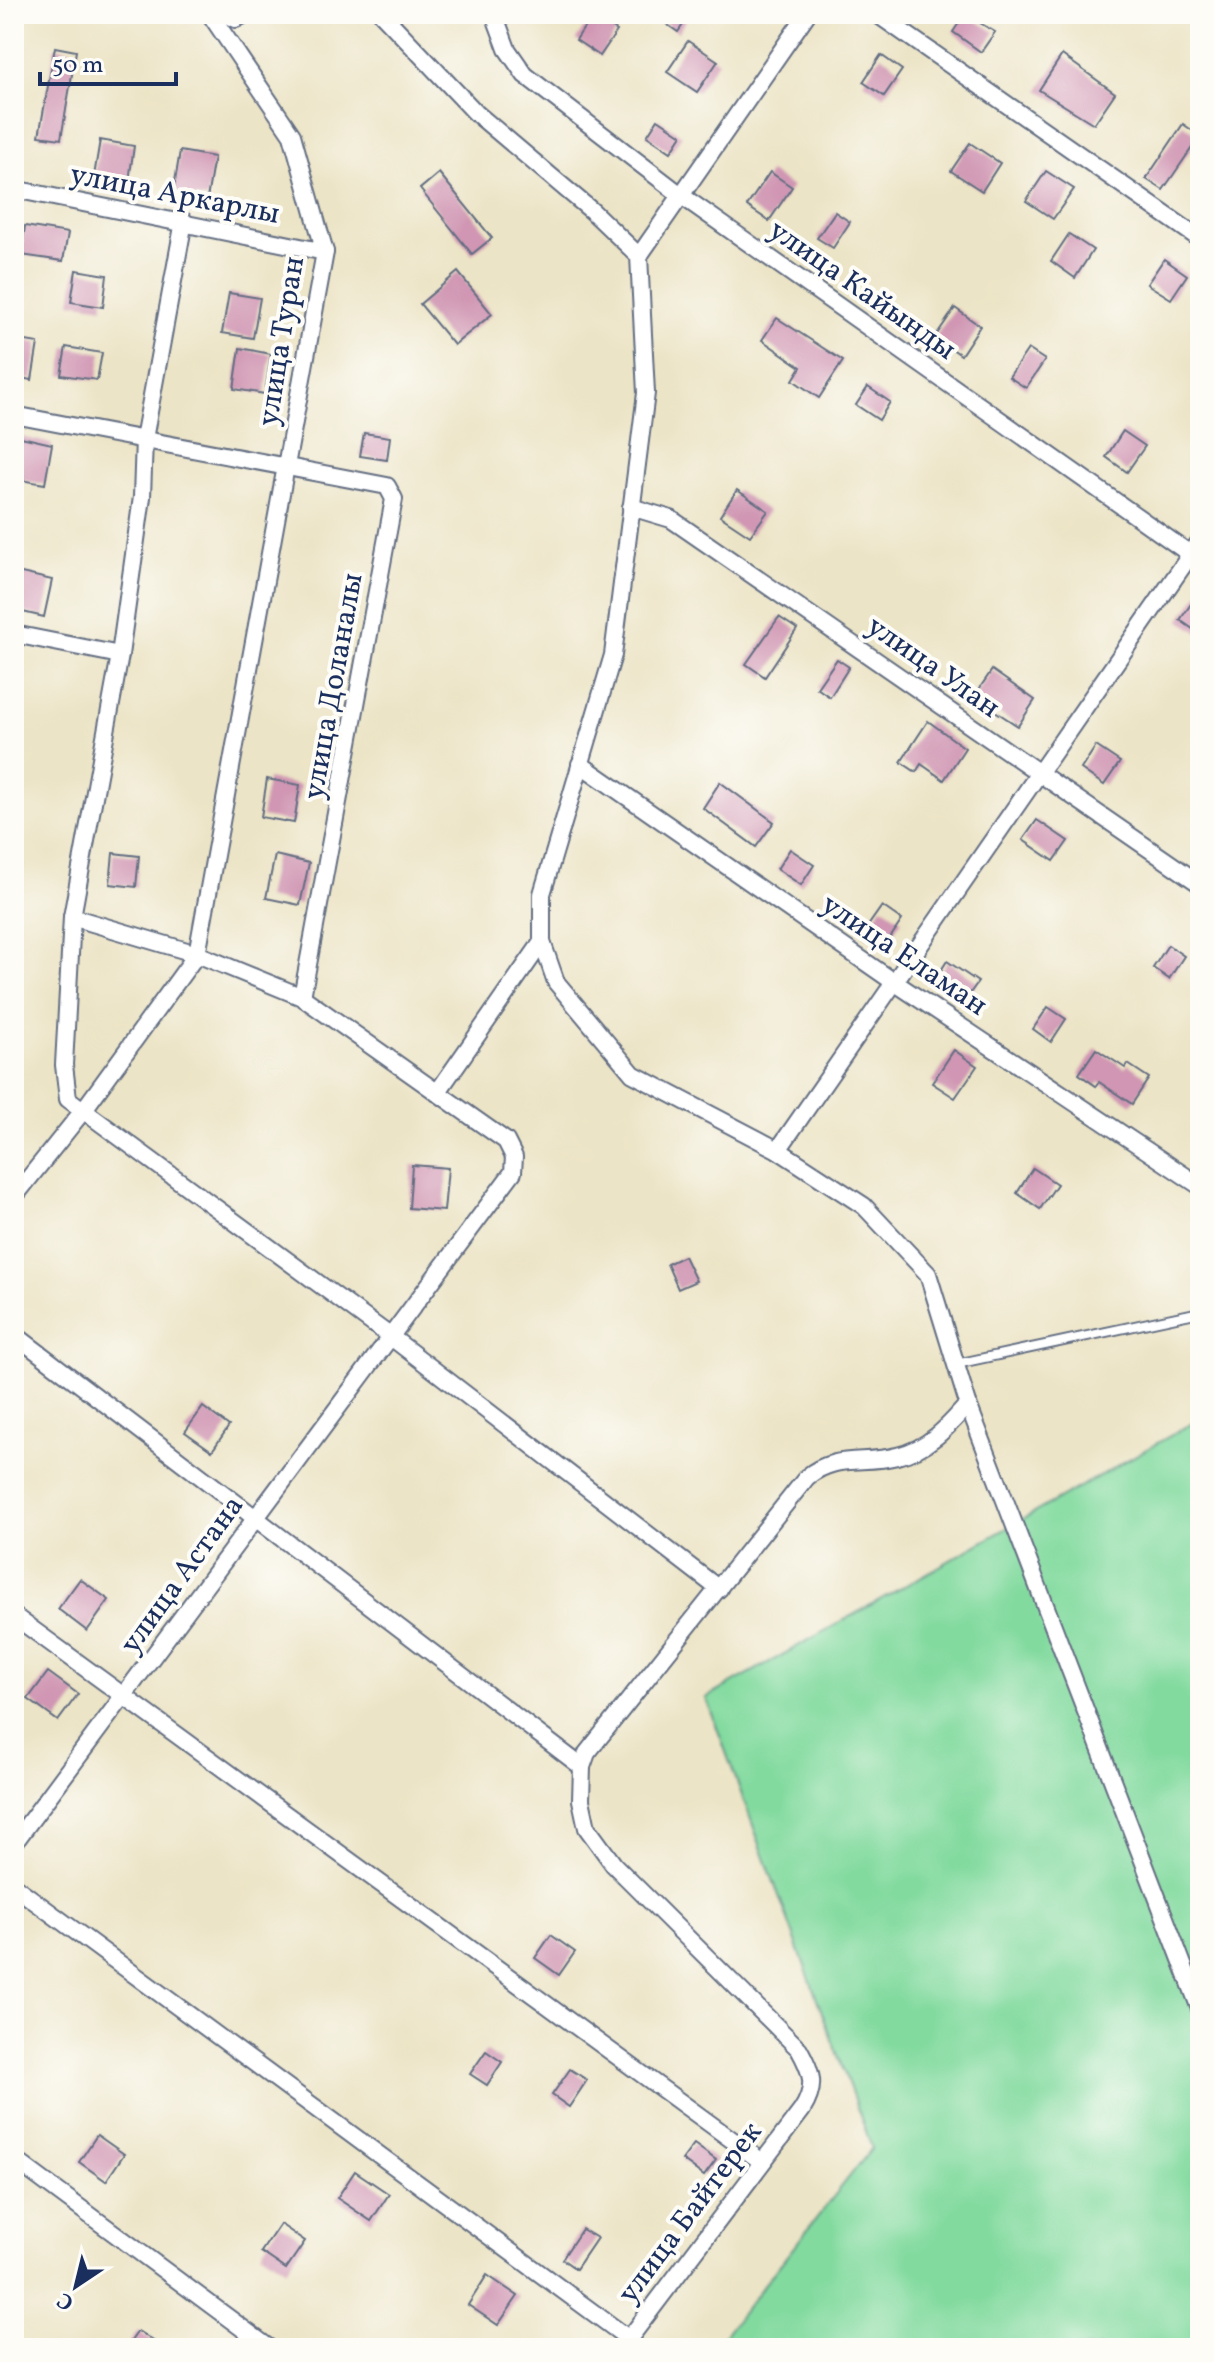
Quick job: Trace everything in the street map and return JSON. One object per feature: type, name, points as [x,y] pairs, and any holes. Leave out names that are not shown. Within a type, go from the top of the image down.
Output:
[{"type":"street","name":"улица Туран","points":[[197,954],[289,465],[325,252],[292,135],[210,14]]},
{"type":"street","points":[[226,14],[236,19],[245,14]]},
{"type":"street","name":"улица Кайынды","points":[[494,14],[507,49],[525,75],[682,196],[1197,552]]},
{"type":"street","points":[[807,14],[639,256],[646,393],[613,655],[542,894],[542,942],[556,982],[633,1074],[778,1150],[864,1206],[928,1274],[968,1404],[1200,2009]]},
{"type":"street","points":[[877,14],[1200,239]]},
{"type":"street","points":[[391,17],[476,113],[592,211],[639,256]]},
{"type":"street","name":"улица Аркарлы","points":[[14,189],[325,252]]},
{"type":"street","points":[[184,221],[144,439],[142,497],[120,655],[72,917],[64,1065],[68,1099],[391,1337],[719,1589]]},
{"type":"street","name":"улица Доланалы","points":[[14,415],[387,486],[394,499],[302,997]]},
{"type":"street","name":"улица Улан","points":[[631,507],[671,519],[1200,884]]},
{"type":"street","points":[[778,1150],[1039,773],[1197,552]]},
{"type":"street","points":[[14,634],[120,655]]},
{"type":"street","name":"улица Еламан","points":[[580,764],[894,982],[1200,1186]]},
{"type":"street","name":"улица Астана","points":[[14,1843],[513,1172],[514,1157],[506,1141],[302,997],[197,954],[72,917]]},
{"type":"street","points":[[437,1093],[542,942]]},
{"type":"street","points":[[14,1197],[82,1112],[197,954]]},
{"type":"street","points":[[14,1334],[582,1767],[597,1737],[807,1477],[820,1466],[837,1460],[895,1457],[919,1449],[944,1431],[968,1404]]},
{"type":"street","points":[[14,1616],[761,2161]]},
{"type":"street","name":"улица Байтерек","points":[[582,1767],[581,1800],[587,1828],[614,1865],[799,2049],[812,2071],[812,2093],[802,2110],[626,2343]]},
{"type":"street","points":[[14,1886],[626,2343]]},
{"type":"street","points":[[14,2159],[269,2348]]},
{"type":"lane","points":[[956,1364],[1200,1312]]},
{"type":"green space","points":[[1200,1419],[1200,2348],[714,2348],[872,2148],[706,1698]]},
{"type":"building","points":[[593,14],[617,31],[600,56],[576,40]]},
{"type":"building","points":[[652,14],[690,14],[678,32]]},
{"type":"building","points":[[965,14],[995,32],[981,52],[953,32]]},
{"type":"building","points":[[688,41],[718,61],[697,92],[667,72]]},
{"type":"building","points":[[55,47],[76,51],[61,139],[39,136]]},
{"type":"building","points":[[881,55],[902,70],[884,96],[863,82]]},
{"type":"building","points":[[1062,55],[1115,93],[1094,124],[1039,90]]},
{"type":"building","points":[[658,119],[682,135],[671,152],[647,136]]},
{"type":"building","points":[[1183,124],[1200,136],[1163,190],[1146,179]]},
{"type":"building","points":[[100,140],[134,146],[128,188],[93,182]]},
{"type":"building","points":[[970,143],[1000,163],[982,191],[951,171]]},
{"type":"building","points":[[180,151],[214,157],[207,199],[173,194]]},
{"type":"building","points":[[1046,171],[1074,189],[1053,219],[1026,201]]},
{"type":"building","points":[[770,172],[792,187],[769,221],[747,206]]},
{"type":"building","points":[[439,173],[492,238],[472,254],[420,189]]},
{"type":"building","points":[[835,212],[850,222],[833,248],[817,238]]},
{"type":"building","points":[[25,226],[68,233],[63,261],[21,255]]},
{"type":"building","points":[[1069,234],[1093,250],[1075,278],[1051,261]]},
{"type":"building","points":[[1164,259],[1187,275],[1171,299],[1147,284]]},
{"type":"building","points":[[76,270],[107,275],[103,307],[71,302]]},
{"type":"building","points":[[458,272],[492,314],[454,345],[420,304]]},
{"type":"building","points":[[229,293],[260,298],[253,338],[222,333]]},
{"type":"building","points":[[955,308],[980,326],[961,355],[935,337]]},
{"type":"building","points":[[777,318],[843,361],[819,398],[793,380],[801,367],[762,340]]},
{"type":"building","points":[[14,339],[38,343],[32,380],[14,377]]},
{"type":"building","points":[[66,347],[102,353],[97,380],[61,375]]},
{"type":"building","points":[[240,348],[271,354],[265,394],[234,389]]},
{"type":"building","points":[[1028,349],[1045,360],[1026,388],[1009,377]]},
{"type":"building","points":[[868,387],[890,402],[879,420],[856,405]]},
{"type":"building","points":[[1123,431],[1145,446],[1127,472],[1106,457]]},
{"type":"building","points":[[364,433],[390,437],[387,460],[360,456]]},
{"type":"building","points":[[21,437],[52,444],[45,484],[14,479]]},
{"type":"building","points":[[737,490],[768,511],[750,536],[720,516]]},
{"type":"building","points":[[17,572],[52,580],[44,617],[14,610]]},
{"type":"building","points":[[1200,591],[1200,634],[1180,620]]},
{"type":"building","points":[[779,617],[797,629],[765,677],[746,664]]},
{"type":"building","points":[[837,659],[849,667],[830,697],[817,688]]},
{"type":"building","points":[[992,670],[1035,700],[1018,726],[989,707],[986,711],[971,701]]},
{"type":"building","points":[[928,721],[965,748],[944,780],[921,764],[916,772],[901,762]]},
{"type":"building","points":[[1096,746],[1120,762],[1104,785],[1081,769]]},
{"type":"building","points":[[267,779],[300,785],[294,823],[261,817]]},
{"type":"building","points":[[720,782],[774,822],[756,847],[703,808]]},
{"type":"building","points":[[1037,820],[1068,841],[1054,861],[1023,840]]},
{"type":"building","points":[[790,849],[814,865],[801,885],[777,869]]},
{"type":"building","points":[[113,853],[139,856],[136,887],[110,884]]},
{"type":"building","points":[[275,855],[309,863],[300,905],[266,898]]},
{"type":"building","points":[[882,906],[902,920],[884,947],[863,933]]},
{"type":"building","points":[[1168,945],[1184,956],[1169,979],[1153,968]]},
{"type":"building","points":[[947,961],[978,982],[963,1003],[933,983]]},
{"type":"building","points":[[1048,1007],[1066,1019],[1051,1042],[1033,1029]]},
{"type":"building","points":[[1096,1049],[1125,1068],[1128,1064],[1149,1078],[1132,1104],[1099,1082],[1096,1086],[1079,1074]]},
{"type":"building","points":[[954,1050],[977,1066],[955,1098],[932,1083]]},
{"type":"building","points":[[412,1165],[448,1168],[444,1211],[409,1208]]},
{"type":"building","points":[[1033,1168],[1057,1184],[1040,1209],[1017,1193]]},
{"type":"building","points":[[684,1256],[696,1281],[678,1289],[667,1264]]},
{"type":"building","points":[[203,1407],[229,1426],[212,1451],[185,1432]]},
{"type":"building","points":[[80,1579],[109,1600],[87,1631],[58,1609]]},
{"type":"building","points":[[48,1672],[78,1694],[58,1721],[28,1699]]},
{"type":"building","points":[[551,1935],[575,1952],[559,1975],[535,1958]]},
{"type":"building","points":[[486,2051],[502,2062],[487,2085],[470,2074]]},
{"type":"building","points":[[570,2069],[587,2080],[569,2107],[552,2095]]},
{"type":"building","points":[[97,2135],[124,2154],[106,2181],[79,2162]]},
{"type":"building","points":[[694,2144],[716,2160],[704,2176],[682,2160]]},
{"type":"building","points":[[355,2171],[389,2194],[371,2221],[337,2198]]},
{"type":"building","points":[[280,2224],[305,2241],[286,2269],[261,2252]]},
{"type":"building","points":[[582,2229],[597,2238],[576,2269],[562,2259]]},
{"type":"building","points":[[487,2275],[518,2296],[498,2325],[468,2305]]},
{"type":"building","points":[[138,2331],[164,2348],[126,2348]]}]
